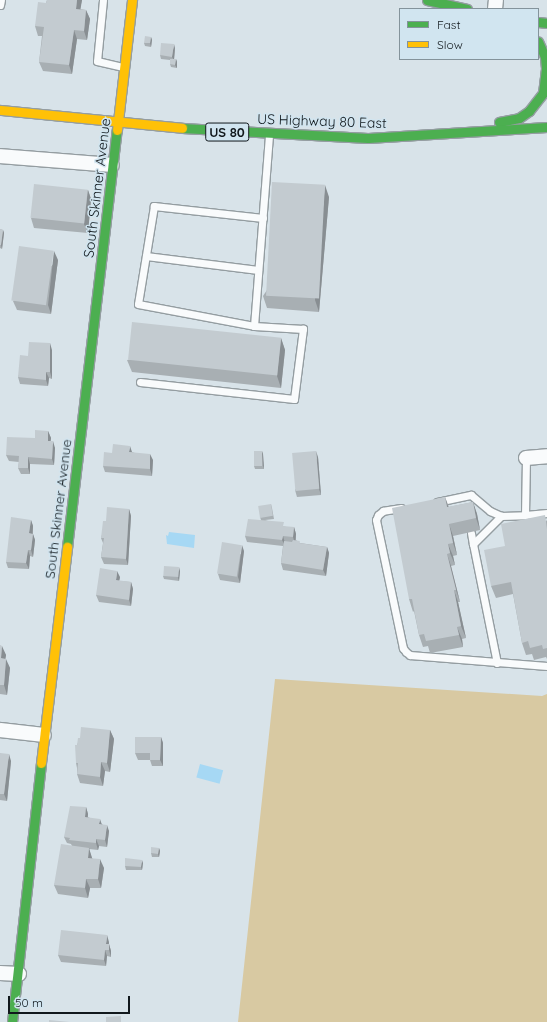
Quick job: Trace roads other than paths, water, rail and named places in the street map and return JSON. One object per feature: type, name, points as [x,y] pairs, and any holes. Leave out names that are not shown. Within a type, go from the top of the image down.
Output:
[{"type":"street","name":"South Skinner Avenue","points":[[12,1022],[44,734],[93,343],[112,165],[119,122],[132,0]]},
{"type":"street","points":[[434,1],[463,8]]},
{"type":"street","points":[[455,132],[519,118],[534,106],[543,93],[546,80],[545,58],[539,43]]},
{"type":"street","name":"US Highway 80 East","points":[[0,110],[197,130],[368,138],[547,128]]},
{"type":"street","points":[[0,156],[112,165]]},
{"type":"street","points":[[526,458],[547,456]]},
{"type":"street","points":[[0,730],[44,734]]},
{"type":"street","points":[[0,973],[18,974]]},
{"type":"lane","points":[[0,5],[1,0]]},
{"type":"lane","points":[[103,0],[97,61],[125,67]]},
{"type":"lane","points":[[254,326],[269,134]]},
{"type":"lane","points":[[140,382],[294,399],[303,329],[254,326],[138,304],[154,206],[262,218]]},
{"type":"lane","points":[[146,256],[258,270]]},
{"type":"lane","points":[[525,515],[526,458]]},
{"type":"lane","points":[[427,503],[464,500],[471,495],[490,511],[501,516],[547,513]]},
{"type":"lane","points":[[412,506],[383,512],[378,515],[376,520],[403,648],[410,655],[547,666]]},
{"type":"lane","points":[[473,544],[501,516]]},
{"type":"lane","points":[[471,532],[497,663]]},
{"type":"water","points":[[169,532],[195,535],[194,548],[167,544],[166,535],[168,536]]},
{"type":"water","points":[[200,764],[223,770],[220,784],[196,778]]}]
